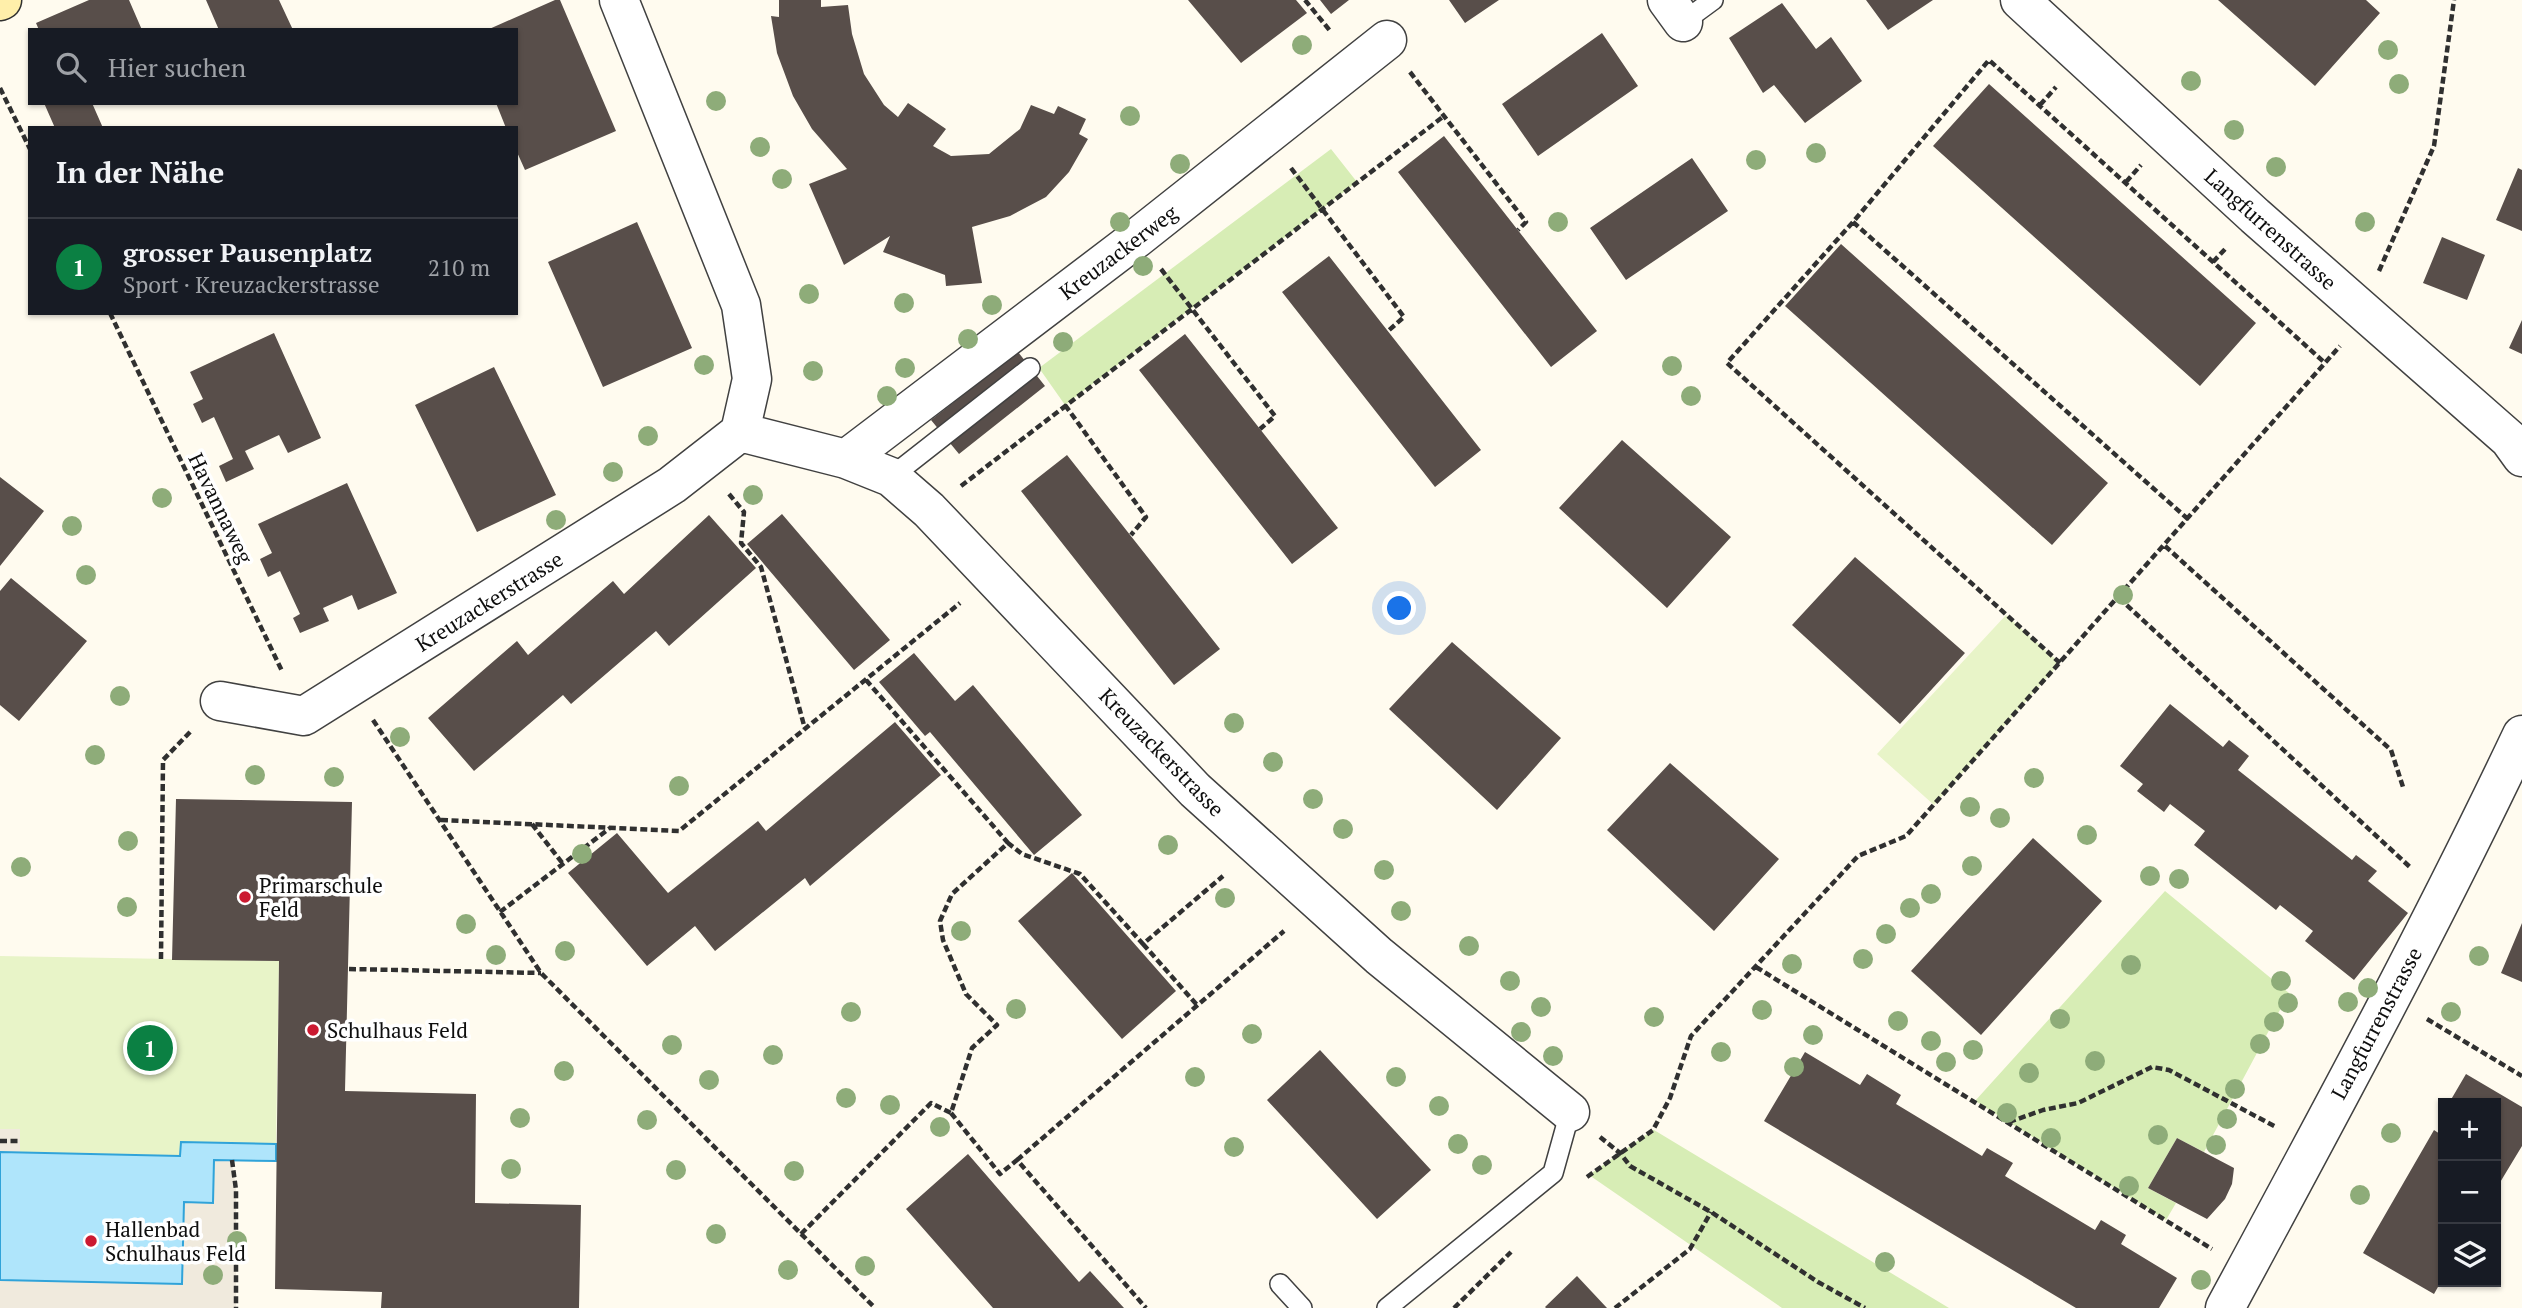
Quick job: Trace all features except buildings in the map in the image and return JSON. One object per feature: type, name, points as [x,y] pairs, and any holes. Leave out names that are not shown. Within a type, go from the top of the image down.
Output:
[{"type":"street","points":[[619,0],[741,305],[752,379],[740,432]]},
{"type":"street","name":"Langfurrenstrasse","points":[[2020,0],[2366,316],[2508,439],[2522,457]]},
{"type":"street","name":"Kreuzackerweg","points":[[846,459],[1137,238],[1387,40]]},
{"type":"street","name":"Kreuzackerstrasse","points":[[304,716],[672,485],[740,432],[846,459],[891,477],[929,510],[1195,790],[1379,956],[1570,1112]]},
{"type":"street","points":[[220,702],[304,716]]},
{"type":"street","name":"Langfurrenstrasse","points":[[2225,1308],[2442,897],[2522,735]]},
{"type":"lane","points":[[1675,11],[1713,0]]},
{"type":"lane","points":[[891,477],[1030,368]]},
{"type":"lane","points":[[1387,1308],[1553,1173],[1570,1112]]},
{"type":"lane","points":[[1280,1284],[1302,1308]]},
{"type":"path","points":[[1580,1184],[1654,1130],[1670,1098],[1691,1036],[1858,856],[1906,836],[2189,520],[2366,316],[2381,265],[2434,146],[2454,0]]},
{"type":"path","points":[[1387,40],[1526,222],[1518,230]]},
{"type":"path","points":[[2060,663],[1727,363],[1853,222],[1989,60],[2325,363]]},
{"type":"path","points":[[0,88],[28,145]]},
{"type":"path","points":[[929,510],[1444,116]]},
{"type":"path","points":[[1266,136],[1404,317],[1388,331]]},
{"type":"path","points":[[1853,222],[2189,520]]},
{"type":"path","points":[[1137,238],[1275,416],[1260,429]]},
{"type":"path","name":"Havannaweg","points":[[111,315],[304,716]]},
{"type":"path","points":[[1065,405],[1146,517],[1130,535]]},
{"type":"path","points":[[727,491],[744,512],[741,542],[761,567],[805,729]]},
{"type":"path","points":[[2165,546],[2391,750],[2403,787]]},
{"type":"path","points":[[440,820],[679,831],[967,598]]},
{"type":"path","points":[[2119,598],[2442,897]]},
{"type":"path","points":[[866,679],[1008,843],[1023,854],[1080,874],[1197,1005]]},
{"type":"path","points":[[352,687],[541,973],[875,1308]]},
{"type":"path","points":[[161,959],[163,760],[220,702]]},
{"type":"path","points":[[532,824],[563,864]]},
{"type":"path","points":[[500,912],[610,828]]},
{"type":"path","points":[[951,1113],[972,1048],[997,1025],[967,994],[943,940],[940,921],[952,894],[1008,843]]},
{"type":"path","points":[[1143,944],[1223,876]]},
{"type":"path","points":[[801,1234],[931,1103],[951,1113],[1000,1174],[1284,931]]},
{"type":"path","points":[[1756,967],[2246,1269]]},
{"type":"path","points":[[349,969],[541,973]]},
{"type":"path","points":[[2390,997],[2522,1076]]},
{"type":"path","points":[[2008,1122],[2078,1102],[2152,1067],[2169,1070],[2312,1146]]},
{"type":"path","points":[[1570,1112],[1620,1153],[1630,1166],[1711,1212],[1818,1282],[1865,1308]]},
{"type":"path","points":[[0,1141],[20,1141]]},
{"type":"path","points":[[232,1160],[236,1190],[236,1308]]},
{"type":"path","points":[[1017,1160],[1146,1308]]},
{"type":"path","points":[[1615,1308],[1689,1249],[1711,1212]]},
{"type":"green space","points":[[1331,149],[1357,182],[1065,405],[1039,368]]},
{"type":"green space","points":[[2006,615],[2060,663],[1934,805],[1877,754]]},
{"type":"green space","points":[[2165,891],[2289,993],[2204,1152],[2177,1138],[2148,1188],[2176,1203],[2166,1220],[1975,1101]]},
{"type":"green space","points":[[0,956],[279,961],[276,1144],[182,1142],[181,1156],[20,1152],[20,1129],[0,1129]]},
{"type":"green space","points":[[1653,1130],[1949,1308],[1782,1308],[1589,1175]]},
{"type":"shaded area","points":[[0,1129],[20,1129],[20,1152],[0,1152]]},
{"type":"shaded area","points":[[214,1160],[232,1160],[236,1190],[236,1308],[0,1308],[0,1280],[182,1284],[184,1202]]},
{"type":"water","name":"Hallenbad Schulhaus Feld","points":[[181,1142],[276,1144],[276,1161],[214,1160],[213,1203],[184,1202],[182,1284],[0,1280],[0,1152],[180,1156]]},
{"type":"place","name":"Primarschule Feld","points":[[245,897]]},
{"type":"place","name":"Schulhaus Feld","points":[[313,1030]]},
{"type":"place","name":"grosser Pausenplatz","points":[[150,1048]]},
{"type":"place","name":"Hallenbad Schulhaus Feld","points":[[91,1241]]}]
